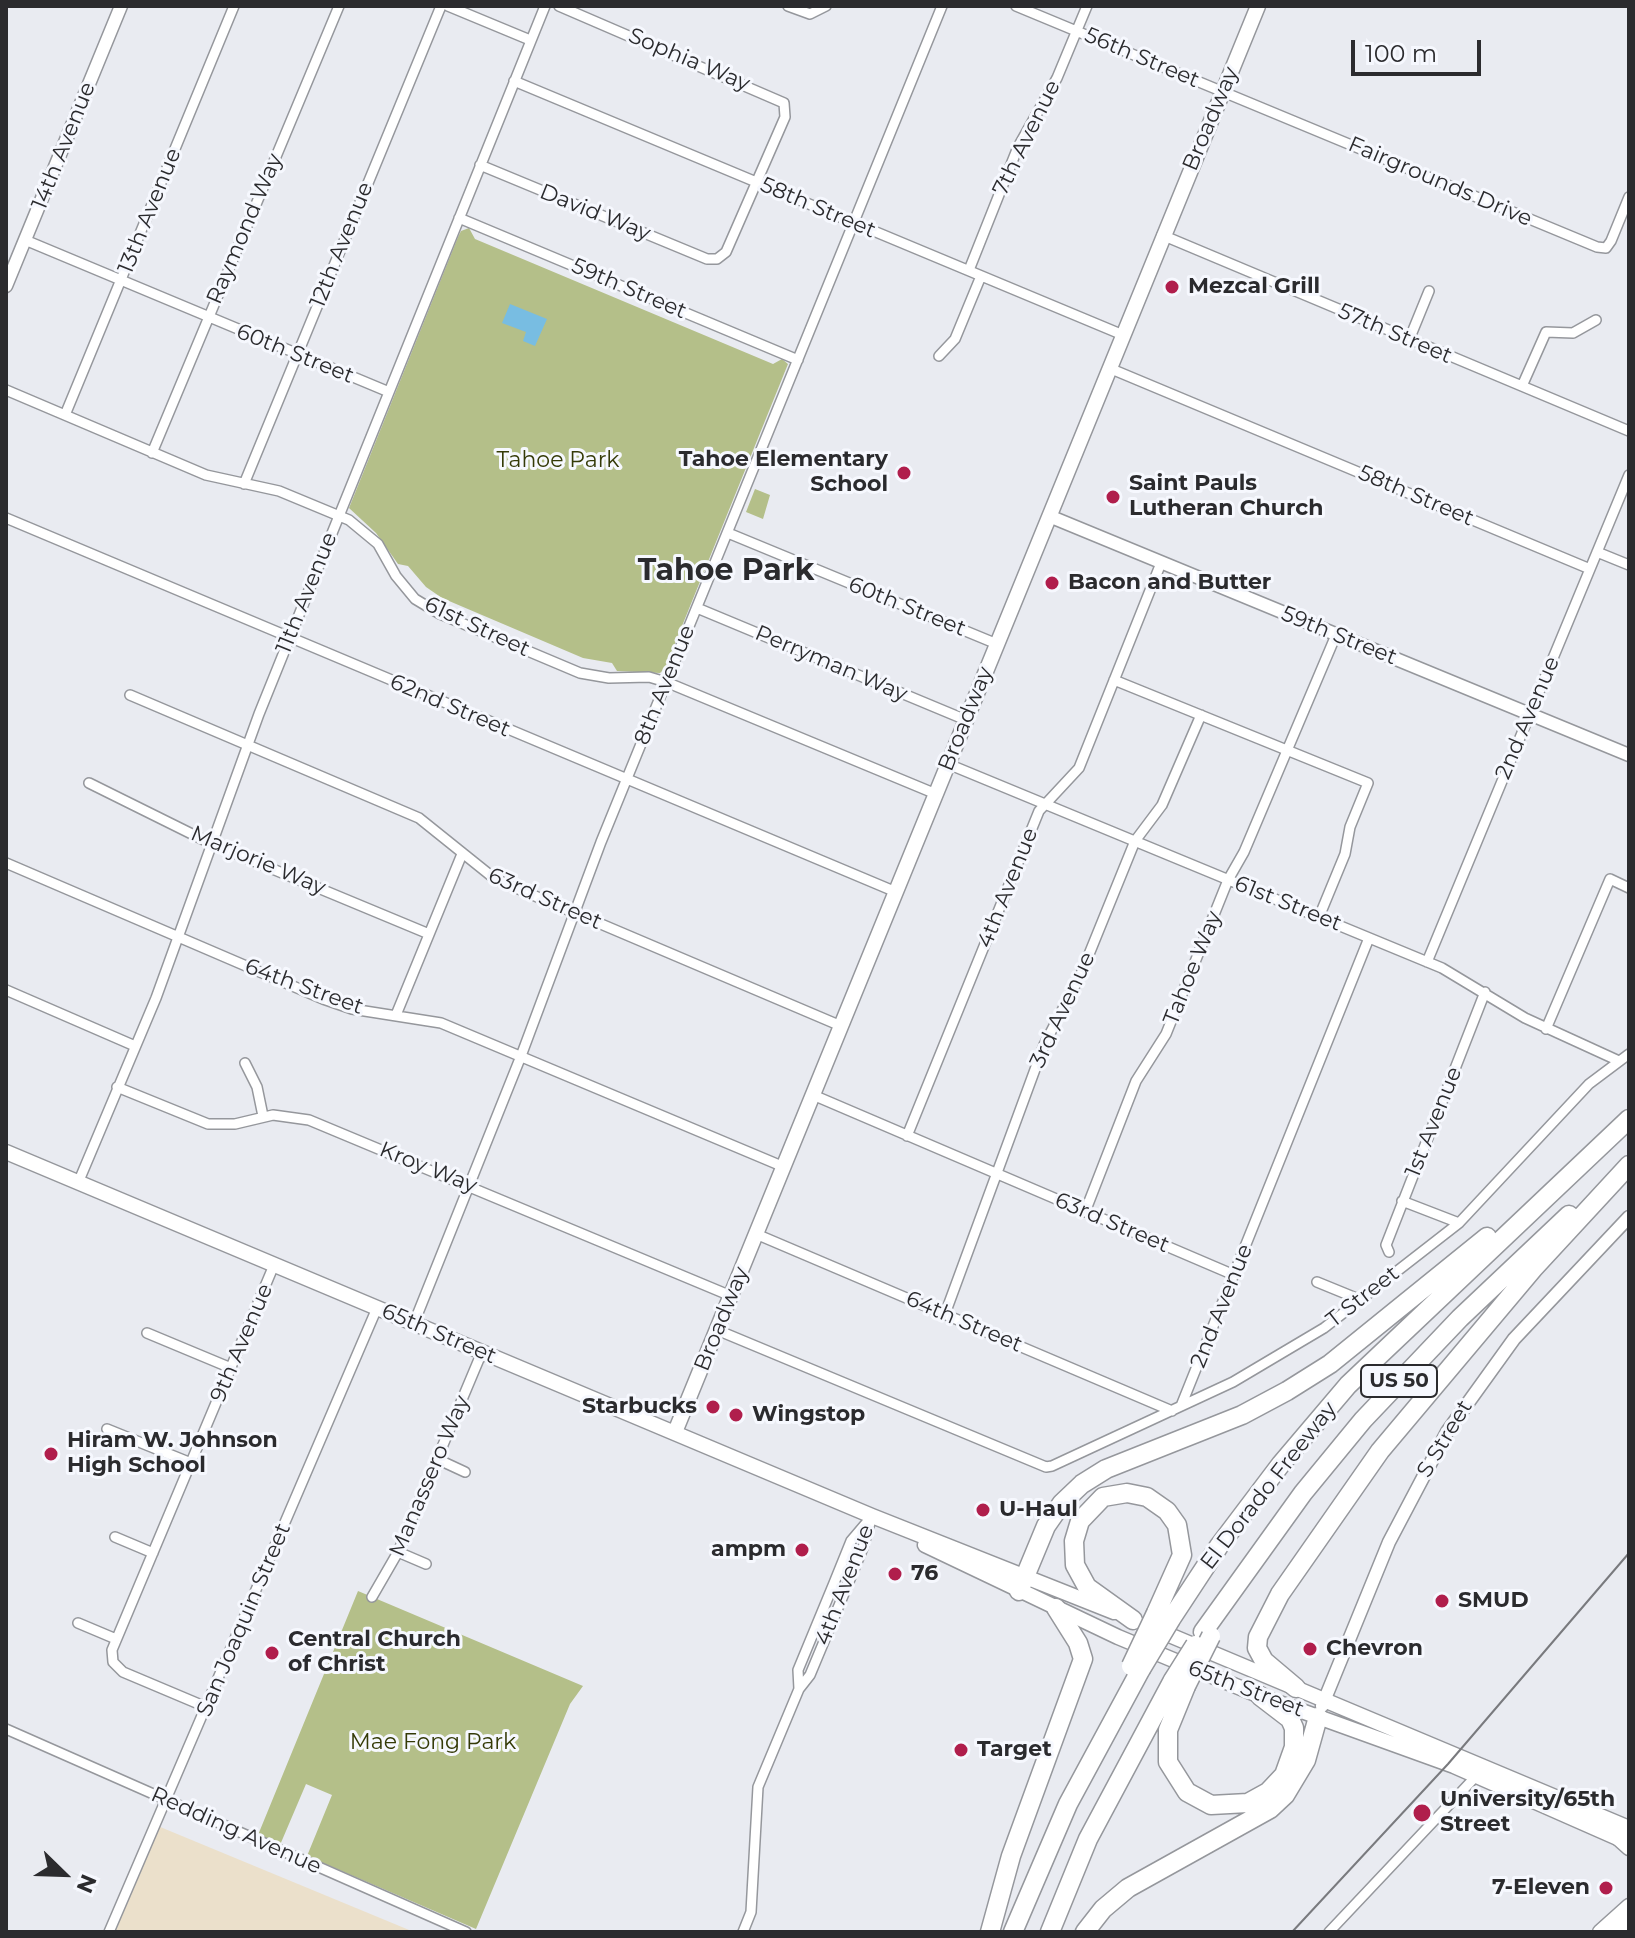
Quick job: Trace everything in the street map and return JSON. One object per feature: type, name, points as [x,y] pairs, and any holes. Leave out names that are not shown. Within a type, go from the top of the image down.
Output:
[{"type":"highway","name":"El Dorado Freeway","points":[[1013,1932],[1068,1804],[1164,1616],[1254,1499],[1348,1385],[1629,1119]]},
{"type":"highway","name":"El Dorado Freeway","points":[[1050,1932],[1088,1839],[1246,1568],[1323,1469],[1427,1351],[1629,1158]]},
{"type":"highway","points":[[1296,1688],[1264,1661],[1257,1648],[1258,1637],[1280,1594],[1380,1451],[1533,1269],[1629,1165]]},
{"type":"highway","points":[[1022,1583],[1046,1526],[1062,1503],[1082,1484],[1106,1469],[1242,1415],[1287,1391],[1330,1364],[1509,1221],[1533,1208]]},
{"type":"highway","points":[[1133,1620],[1087,1587],[1075,1565],[1074,1541],[1080,1521],[1092,1504],[1115,1494],[1135,1493],[1155,1501],[1177,1525],[1182,1555],[1164,1616]]},
{"type":"highway","points":[[990,1932],[1011,1856],[1083,1659],[1078,1643],[1056,1608]]},
{"type":"highway","points":[[1179,1683],[1168,1730],[1168,1762],[1187,1792],[1211,1805],[1248,1803],[1268,1792],[1284,1775],[1294,1747],[1294,1728],[1290,1719],[1260,1696]]},
{"type":"highway","points":[[1085,1932],[1103,1909],[1128,1888],[1270,1809],[1285,1795],[1306,1760],[1321,1709]]},
{"type":"main road","name":"Broadway","points":[[675,1432],[1258,6]]},
{"type":"main road","name":"65th Street","points":[[6,1152],[675,1432],[1022,1583],[1133,1620],[1296,1688],[1321,1709],[1374,1735],[1480,1772],[1626,1839]]},
{"type":"main road","name":"65th Street","points":[[1022,1583],[1056,1608],[1260,1696],[1321,1709]]},
{"type":"main road","points":[[1600,1932],[1629,1906]]},
{"type":"main road","points":[[1618,1932],[1629,1923]]},
{"type":"street","name":"14th Avenue","points":[[6,286],[121,6]]},
{"type":"street","name":"13th Avenue","points":[[65,415],[234,6]]},
{"type":"street","name":"Raymond Way","points":[[152,453],[339,6]]},
{"type":"street","name":"12th Avenue","points":[[244,484],[441,6]]},
{"type":"street","points":[[448,6],[530,40]]},
{"type":"street","name":"11th Avenue","points":[[78,1183],[177,938],[289,638],[545,6]]},
{"type":"street","name":"Sophia Way","points":[[559,6],[774,96],[784,103],[785,117],[757,183]]},
{"type":"street","points":[[788,6],[810,14],[824,8]]},
{"type":"street","name":"8th Avenue","points":[[414,1323],[521,1056],[626,780],[942,6]]},
{"type":"street","name":"56th Street","points":[[1016,6],[1223,92]]},
{"type":"street","name":"7th Avenue","points":[[969,270],[1018,147],[1057,78],[1087,6]]},
{"type":"street","name":"58th Street","points":[[514,81],[1123,335]]},
{"type":"street","name":"Fairgrounds Drive","points":[[1223,92],[1597,247],[1608,246],[1629,197]]},
{"type":"street","name":"David Way","points":[[480,165],[711,260],[726,252],[757,183]]},
{"type":"street","name":"59th Street","points":[[459,218],[798,360]]},
{"type":"street","name":"57th Street","points":[[1162,235],[1629,431]]},
{"type":"street","name":"60th Street","points":[[25,240],[389,392]]},
{"type":"street","points":[[939,356],[955,339],[981,276]]},
{"type":"street","points":[[1409,340],[1429,291]]},
{"type":"street","points":[[1522,386],[1546,332],[1573,333],[1596,320]]},
{"type":"street","name":"58th Street","points":[[1109,368],[1590,569]]},
{"type":"street","name":"61st Street","points":[[6,390],[216,479],[279,491],[339,514],[372,538],[403,586],[432,610],[580,673],[609,678],[649,677],[666,682],[936,794]]},
{"type":"street","name":"2nd Avenue","points":[[1427,962],[1629,475]]},
{"type":"street","name":"59th Street","points":[[1049,516],[1629,755]]},
{"type":"street","name":"62nd Street","points":[[6,518],[896,892]]},
{"type":"street","name":"60th Street","points":[[728,533],[997,644]]},
{"type":"street","points":[[1597,552],[1629,565]]},
{"type":"street","name":"4th Avenue","points":[[907,1136],[1039,811],[1079,768],[1161,563]]},
{"type":"street","name":"Perryman Way","points":[[697,608],[966,720]]},
{"type":"street","name":"Tahoe Way","points":[[1085,1212],[1136,1081],[1166,1034],[1228,880],[1244,852],[1336,635]]},
{"type":"street","points":[[1114,680],[1368,783],[1350,827],[1345,854],[1319,917]]},
{"type":"street","name":"63rd Street","points":[[130,695],[419,818],[495,879],[841,1026]]},
{"type":"street","name":"3rd Avenue","points":[[945,1314],[1044,1045],[1081,974],[1135,841],[1162,805],[1201,715]]},
{"type":"street","name":"61st Street","points":[[948,764],[1048,802],[1427,962],[1546,1029],[1619,1061]]},
{"type":"street","name":"Marjorie Way","points":[[89,783],[210,843],[429,934]]},
{"type":"street","points":[[396,1015],[462,854]]},
{"type":"street","name":"64th Street","points":[[6,863],[336,1004],[441,1023],[784,1167]]},
{"type":"street","points":[[1546,1029],[1610,879],[1629,888]]},
{"type":"street","name":"2nd Avenue","points":[[1177,1408],[1234,1275],[1369,938]]},
{"type":"street","points":[[6,990],[135,1046]]},
{"type":"street","name":"1st Avenue","points":[[1389,1252],[1386,1245],[1402,1201],[1485,992]]},
{"type":"street","name":"T Street","points":[[717,1330],[1046,1467],[1177,1408],[1289,1351],[1361,1300],[1459,1223],[1589,1084],[1629,1054]]},
{"type":"street","points":[[245,1063],[257,1087],[263,1116]]},
{"type":"street","name":"Kroy Way","points":[[117,1087],[208,1124],[235,1124],[263,1116],[300,1117],[470,1185],[731,1296]]},
{"type":"street","name":"63rd Street","points":[[813,1095],[1234,1275]]},
{"type":"street","points":[[1402,1201],[1459,1223]]},
{"type":"street","name":"S Street","points":[[1321,1709],[1389,1542],[1447,1432],[1514,1339],[1629,1217]]},
{"type":"street","name":"64th Street","points":[[756,1234],[1177,1408]]},
{"type":"street","name":"9th Avenue","points":[[116,1639],[274,1265]]},
{"type":"street","points":[[1317,1282],[1361,1300]]},
{"type":"street","name":"San Joaquin Street","points":[[109,1932],[377,1308]]},
{"type":"street","points":[[147,1333],[231,1368]]},
{"type":"street","name":"Manassero Way","points":[[372,1597],[398,1552],[482,1352]]},
{"type":"street","points":[[107,1429],[191,1463]]},
{"type":"street","points":[[437,1459],[465,1472]]},
{"type":"street","name":"4th Avenue","points":[[743,1932],[751,1912],[758,1787],[799,1689],[798,1670],[851,1541],[872,1516]]},
{"type":"street","points":[[115,1537],[153,1553]]},
{"type":"street","points":[[398,1552],[426,1564]]},
{"type":"street","points":[[78,1623],[116,1639],[112,1656],[117,1667],[206,1707]]},
{"type":"street","name":"Redding Avenue","points":[[6,1729],[466,1932]]},
{"type":"street","points":[[1329,1932],[1480,1772]]},
{"type":"shaded area","points":[[153,1824],[414,1932],[107,1932]]},
{"type":"green space","name":"Tahoe Park","points":[[469,228],[475,239],[773,364],[782,359],[788,364],[665,668],[660,673],[617,671],[612,663],[583,658],[442,598],[426,587],[408,566],[398,564],[376,533],[349,508],[458,237],[461,231]]},
{"type":"green space","points":[[755,489],[770,495],[763,519],[746,512]]},
{"type":"green space","name":"Mae Fong Park","points":[[358,1591],[583,1686],[570,1704],[476,1929],[307,1856],[332,1795],[306,1784],[280,1845],[258,1835]]},
{"type":"water","points":[[510,304],[547,319],[535,346],[523,341],[526,332],[502,323]]},
{"type":"tram line","points":[[1292,1932],[1448,1764],[1629,1553]]},
{"type":"place","name":"Mezcal Grill","points":[[1172,287]]},
{"type":"place","name":"Tahoe Elementary School","points":[[904,473]]},
{"type":"place","name":"Saint Pauls Lutheran Church","points":[[1113,497]]},
{"type":"place","name":"Bacon and Butter","points":[[1052,583]]},
{"type":"place","name":"Starbucks","points":[[713,1407]]},
{"type":"place","name":"Wingstop","points":[[736,1415]]},
{"type":"place","name":"Hiram W. Johnson High School","points":[[51,1454]]},
{"type":"place","name":"U-Haul","points":[[983,1510]]},
{"type":"place","name":"ampm","points":[[802,1550]]},
{"type":"place","name":"76","points":[[895,1574]]},
{"type":"place","name":"SMUD","points":[[1442,1601]]},
{"type":"place","name":"Chevron","points":[[1310,1649]]},
{"type":"place","name":"Central Church of Christ","points":[[272,1653]]},
{"type":"place","name":"Target","points":[[961,1750]]},
{"type":"place","name":"University/65th Street","points":[[1422,1813]]},
{"type":"place","name":"7-Eleven","points":[[1606,1888]]},
{"type":"district","name":"Tahoe Park","points":[[726,571]]}]
